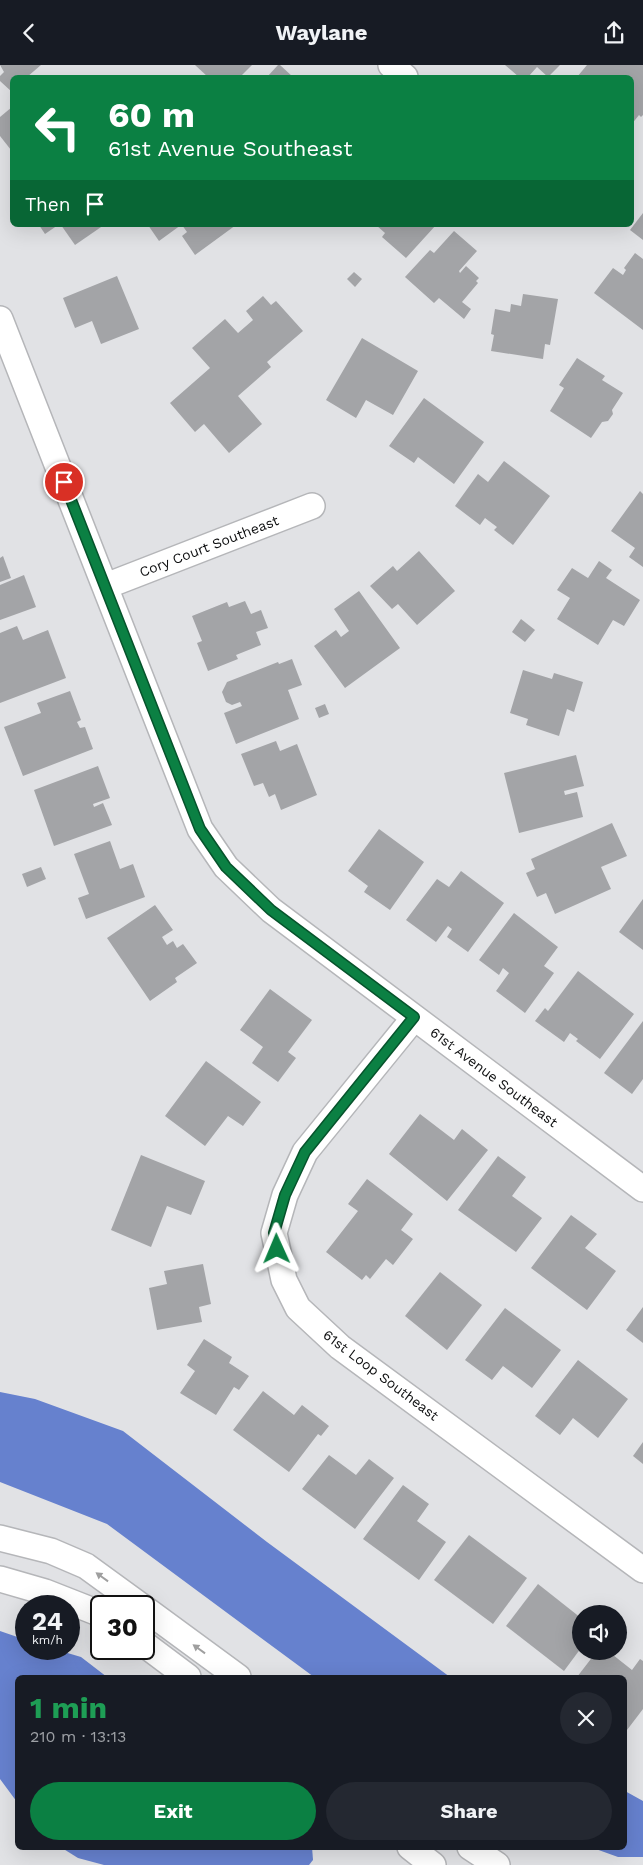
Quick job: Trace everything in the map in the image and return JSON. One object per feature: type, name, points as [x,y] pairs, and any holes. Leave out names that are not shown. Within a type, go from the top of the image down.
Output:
[{"type":"street","points":[[391,65],[403,75]]},
{"type":"street","name":"61st Avenue Southeast","points":[[0,319],[200,829],[226,867],[271,910],[643,1189]]},
{"type":"street","name":"Cory Court Southeast","points":[[106,586],[312,506]]},
{"type":"street","name":"61st Loop Southeast","points":[[414,1017],[305,1152],[285,1195],[274,1233],[284,1280],[298,1308],[340,1347],[643,1569]]},
{"type":"street","points":[[0,1538],[51,1551],[86,1566],[126,1595]]},
{"type":"street","points":[[0,1579],[45,1592],[90,1610]]},
{"type":"street","points":[[155,1616],[235,1675]]},
{"type":"street","points":[[155,1652],[185,1675]]},
{"type":"street","points":[[414,1850],[432,1865]]},
{"type":"street","points":[[474,1850],[497,1865]]},
{"type":"water","points":[[0,1392],[35,1399],[123,1431],[267,1542],[447,1675],[311,1675],[107,1524],[0,1482]]},
{"type":"water","points":[[0,1631],[15,1636],[15,1660],[80,1660],[80,1657],[104,1675],[15,1675],[15,1799],[0,1779]]},
{"type":"water","points":[[627,1792],[643,1801],[643,1857],[618,1857],[599,1850],[627,1850]]},
{"type":"water","points":[[65,1850],[312,1850],[313,1860],[309,1865],[104,1865],[78,1858]]},
{"type":"building","points":[[0,65],[41,65],[29,75],[10,75],[10,90],[0,81],[0,76],[4,72]]},
{"type":"building","points":[[195,65],[252,65],[242,75],[206,75]]},
{"type":"building","points":[[280,65],[291,75],[269,75]]},
{"type":"building","points":[[505,65],[560,65],[550,75],[546,75],[537,67],[530,75],[517,75]]},
{"type":"building","points":[[587,65],[643,65],[643,115],[641,117],[639,115],[634,121],[634,75],[579,75]]},
{"type":"building","points":[[10,109],[10,149],[0,136],[0,117]]},
{"type":"building","points":[[643,213],[643,240],[630,230]]},
{"type":"building","points":[[40,227],[55,227],[45,234]]},
{"type":"building","points":[[62,227],[101,227],[75,245]]},
{"type":"building","points":[[149,227],[178,227],[159,241]]},
{"type":"building","points":[[183,227],[233,227],[195,255],[182,236],[187,232]]},
{"type":"building","points":[[378,227],[434,227],[406,258],[382,237],[385,233]]},
{"type":"building","points":[[454,231],[477,251],[459,271],[460,273],[466,266],[479,278],[476,281],[478,283],[462,302],[471,309],[464,319],[439,298],[434,303],[405,277],[430,250],[434,253]]},
{"type":"building","points":[[635,253],[643,259],[643,330],[594,293],[613,268],[623,275],[626,270],[624,268]]},
{"type":"building","points":[[354,272],[362,279],[355,287],[347,279]]},
{"type":"building","points":[[117,276],[139,329],[101,344],[92,321],[75,328],[63,298]]},
{"type":"building","points":[[523,294],[558,299],[550,345],[545,344],[543,359],[491,351],[494,335],[491,334],[495,309],[510,312],[511,304],[521,306]]},
{"type":"building","points":[[263,296],[271,305],[276,301],[303,331],[267,362],[271,367],[238,396],[262,424],[229,453],[204,424],[195,432],[170,403],[210,368],[192,348],[225,319],[238,333],[253,320],[246,311]]},
{"type":"building","points":[[362,338],[418,371],[393,415],[366,400],[356,418],[326,400]]},
{"type":"building","points":[[577,358],[605,376],[602,380],[623,393],[612,410],[613,414],[608,421],[602,422],[591,438],[550,411],[564,388],[559,385]]},
{"type":"building","points":[[424,398],[484,442],[454,484],[418,457],[414,463],[389,446]]},
{"type":"building","points":[[504,461],[550,496],[513,545],[494,530],[497,527],[485,518],[480,525],[455,506],[478,474],[488,482]]},
{"type":"building","points":[[640,491],[643,494],[643,567],[629,557],[635,548],[611,531]]},
{"type":"building","points":[[419,551],[455,591],[417,625],[398,604],[392,609],[370,586],[393,566],[397,571]]},
{"type":"building","points":[[3,556],[11,578],[0,582],[0,558]]},
{"type":"building","points":[[599,561],[612,570],[606,578],[640,600],[624,626],[613,620],[598,645],[557,619],[570,598],[557,590],[572,568],[588,578]]},
{"type":"building","points":[[24,575],[36,607],[0,620],[0,585]]},
{"type":"building","points":[[359,591],[400,648],[345,688],[314,646],[336,630],[341,637],[349,631],[334,609]]},
{"type":"building","points":[[245,601],[251,614],[261,610],[268,628],[256,632],[261,645],[236,655],[238,659],[208,671],[197,643],[202,641],[192,616],[227,602],[229,607]]},
{"type":"building","points":[[521,619],[535,630],[525,642],[512,632]]},
{"type":"building","points":[[17,626],[23,640],[48,630],[66,678],[0,703],[0,633]]},
{"type":"building","points":[[292,659],[302,685],[288,690],[299,719],[236,744],[224,713],[242,706],[240,702],[232,705],[226,702],[222,692],[227,682],[278,662],[279,664]]},
{"type":"building","points":[[523,670],[552,679],[554,673],[583,682],[574,712],[567,709],[559,736],[526,725],[528,719],[510,713]]},
{"type":"building","points":[[70,691],[81,720],[77,722],[80,728],[85,727],[93,749],[23,776],[4,727],[41,713],[37,703]]},
{"type":"building","points":[[325,704],[329,714],[319,718],[315,708]]},
{"type":"building","points":[[276,741],[280,751],[297,744],[317,795],[281,810],[275,794],[269,797],[263,783],[254,786],[241,754]]},
{"type":"building","points":[[576,755],[584,786],[564,791],[565,795],[577,792],[583,817],[519,833],[504,773]]},
{"type":"building","points":[[98,766],[110,798],[93,804],[94,807],[103,803],[112,825],[54,846],[34,790]]},
{"type":"building","points":[[612,823],[627,856],[601,867],[611,889],[555,914],[546,893],[537,897],[526,873],[535,869],[531,859]]},
{"type":"building","points":[[379,829],[424,862],[390,910],[364,892],[368,886],[348,871]]},
{"type":"building","points":[[110,841],[120,869],[133,864],[145,897],[86,919],[78,898],[89,894],[74,854]]},
{"type":"building","points":[[41,867],[46,879],[27,887],[22,874]]},
{"type":"building","points":[[461,871],[504,903],[468,952],[447,937],[452,929],[448,926],[436,942],[406,920],[437,879],[449,887]]},
{"type":"building","points":[[643,899],[643,950],[619,932]]},
{"type":"building","points":[[155,905],[173,930],[162,937],[167,945],[173,941],[177,948],[183,944],[197,963],[175,978],[177,982],[150,1001],[107,938]]},
{"type":"building","points":[[514,913],[558,947],[544,966],[554,973],[525,1013],[496,991],[509,973],[503,968],[499,975],[479,960]]},
{"type":"building","points":[[578,971],[634,1014],[600,1059],[576,1041],[578,1039],[570,1033],[564,1042],[535,1021],[545,1008],[548,1011]]},
{"type":"building","points":[[270,989],[312,1020],[288,1052],[296,1058],[278,1082],[252,1063],[263,1047],[240,1030]]},
{"type":"building","points":[[643,1021],[643,1079],[632,1094],[604,1073]]},
{"type":"building","points":[[206,1061],[261,1102],[243,1126],[228,1116],[205,1146],[165,1116]]},
{"type":"building","points":[[420,1114],[454,1140],[462,1129],[488,1150],[447,1201],[389,1154]]},
{"type":"building","points":[[141,1155],[205,1181],[191,1215],[167,1206],[151,1247],[111,1230]]},
{"type":"building","points":[[498,1156],[526,1177],[512,1196],[542,1218],[516,1252],[458,1210]]},
{"type":"building","points":[[367,1179],[413,1214],[401,1230],[413,1239],[393,1265],[386,1259],[370,1279],[366,1275],[362,1280],[326,1252],[358,1211],[348,1204]]},
{"type":"building","points":[[571,1215],[597,1234],[585,1248],[616,1271],[587,1310],[531,1268]]},
{"type":"building","points":[[203,1264],[211,1304],[199,1307],[202,1322],[157,1330],[149,1288],[167,1284],[164,1271]]},
{"type":"building","points":[[440,1272],[482,1305],[447,1350],[405,1316]]},
{"type":"building","points":[[643,1307],[643,1343],[626,1330]]},
{"type":"building","points":[[505,1308],[561,1350],[532,1388],[503,1366],[492,1380],[465,1360]]},
{"type":"building","points":[[204,1339],[232,1357],[229,1363],[249,1376],[239,1390],[234,1387],[216,1415],[180,1393],[195,1371],[187,1365]]},
{"type":"building","points":[[578,1360],[628,1399],[598,1438],[573,1418],[560,1435],[535,1416]]},
{"type":"building","points":[[263,1391],[294,1415],[302,1405],[329,1426],[321,1436],[318,1434],[289,1472],[233,1430]]},
{"type":"building","points":[[643,1442],[643,1464],[633,1456]]},
{"type":"building","points":[[329,1455],[356,1475],[369,1459],[394,1478],[355,1529],[302,1489]]},
{"type":"building","points":[[403,1485],[429,1504],[417,1521],[446,1542],[419,1580],[363,1539]]},
{"type":"building","points":[[469,1535],[527,1578],[493,1624],[434,1580]]},
{"type":"building","points":[[538,1584],[572,1611],[572,1660],[564,1671],[506,1626]]},
{"type":"building","points":[[640,1659],[643,1661],[643,1709],[627,1730],[627,1675],[579,1675],[590,1660],[619,1660],[632,1670]]},
{"type":"route","points":[[64,482],[200,829],[226,867],[271,910],[414,1017],[305,1152],[285,1195],[274,1233],[277,1249]]}]
